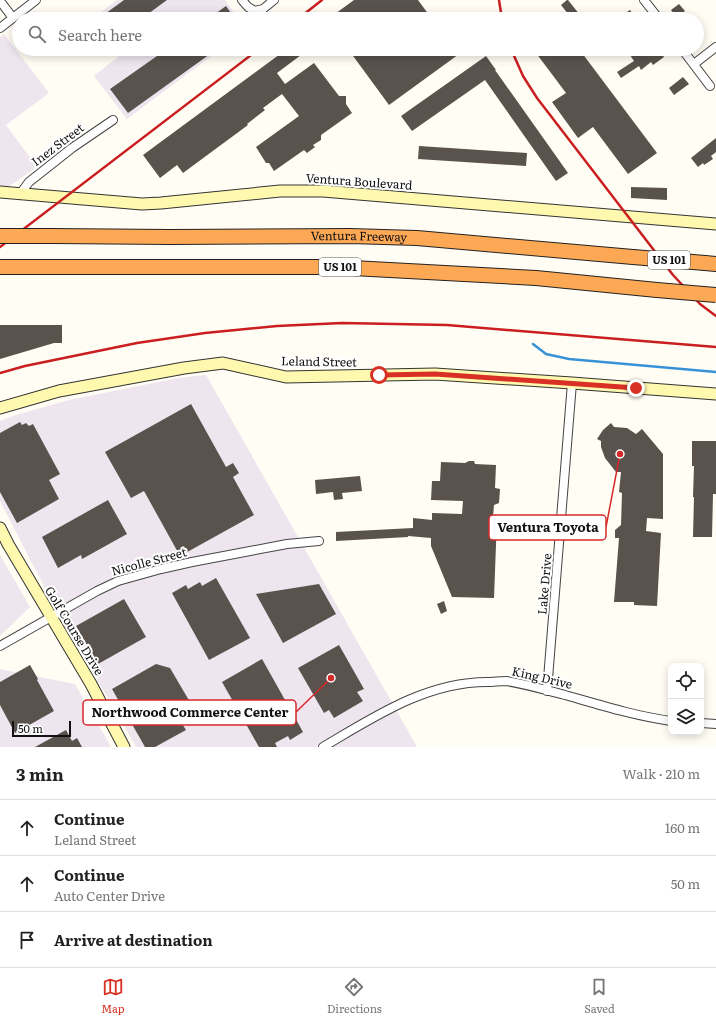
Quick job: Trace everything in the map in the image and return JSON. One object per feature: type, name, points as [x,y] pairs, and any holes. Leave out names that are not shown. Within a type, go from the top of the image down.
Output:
[{"type":"highway","name":"Ventura Freeway","points":[[0,236],[170,238],[365,236],[417,238],[711,264]]},
{"type":"highway","name":"US 101","points":[[0,267],[334,267],[536,278],[657,290],[716,294]]},
{"type":"street","points":[[21,12],[36,0]]},
{"type":"street","points":[[242,0],[248,7],[255,11],[263,9],[274,0]]},
{"type":"street","points":[[644,0],[653,12]]},
{"type":"street","points":[[0,1],[12,17]]},
{"type":"street","points":[[0,28],[12,19]]},
{"type":"street","points":[[694,64],[716,47]]},
{"type":"street","points":[[688,56],[710,86]]},
{"type":"street","name":"Inez Street","points":[[20,194],[29,182],[72,148],[113,120]]},
{"type":"street","name":"Ventura Boulevard","points":[[0,192],[142,204],[280,191],[323,191],[716,224]]},
{"type":"street","name":"Leland Street","points":[[0,408],[60,391],[184,368],[222,363],[286,377],[435,374],[716,394]]},
{"type":"street","name":"Lake Drive","points":[[547,690],[572,383]]},
{"type":"street","name":"Golf Course Drive","points":[[0,528],[94,690],[124,747]]},
{"type":"street","name":"Nicolle Street","points":[[0,646],[102,588],[129,578],[161,569],[249,551],[288,544],[319,541]]},
{"type":"street","name":"King Drive","points":[[323,747],[394,706],[440,688],[478,682],[504,681],[547,690],[631,714],[668,720]]},
{"type":"street","points":[[704,723],[716,724]]},
{"type":"shaded area","points":[[117,0],[225,0],[234,12],[101,12]]},
{"type":"shaded area","points":[[4,34],[12,44],[12,56],[21,56],[49,93],[6,125],[37,167],[11,185],[4,188],[0,186],[0,37]]},
{"type":"shaded area","points":[[119,56],[212,56],[127,119],[94,76]]},
{"type":"shaded area","points":[[206,375],[417,747],[136,747],[49,596],[0,501],[0,421],[69,400],[178,378]]},
{"type":"shaded area","points":[[0,555],[30,607],[0,636]]},
{"type":"shaded area","points":[[0,669],[75,684],[111,747],[0,747]]},
{"type":"building","points":[[124,0],[167,0],[151,12],[108,12]]},
{"type":"building","points":[[354,0],[418,0],[427,12],[338,12]]},
{"type":"building","points":[[568,0],[578,12],[566,12],[561,5]]},
{"type":"building","points":[[679,4],[685,11],[672,12],[671,10]]},
{"type":"building","points":[[226,6],[230,12],[218,12]]},
{"type":"building","points":[[157,56],[207,56],[128,113],[110,89]]},
{"type":"building","points":[[277,56],[300,56],[277,73],[285,84],[314,63],[339,96],[346,96],[346,104],[352,113],[321,135],[321,140],[313,145],[315,147],[307,153],[304,150],[274,171],[269,163],[266,163],[256,147],[299,116],[282,94],[263,108],[265,110],[247,124],[248,125],[183,173],[177,165],[160,178],[143,155]]},
{"type":"building","points":[[353,56],[456,56],[389,105]]},
{"type":"building","points":[[486,56],[568,173],[556,181],[485,80],[412,131],[401,116]]},
{"type":"building","points":[[538,56],[584,56],[657,153],[628,174],[593,127],[578,138],[552,102],[566,93]]},
{"type":"building","points":[[631,56],[664,57],[653,65],[651,62],[641,70],[639,66],[621,78],[617,72],[634,61]]},
{"type":"building","points":[[683,77],[689,84],[674,95],[669,88]]},
{"type":"building","points":[[716,138],[716,152],[711,156],[713,159],[698,167],[691,158]]},
{"type":"building","points":[[419,146],[527,153],[526,166],[418,159]]},
{"type":"building","points":[[631,187],[667,188],[667,200],[631,198]]},
{"type":"building","points":[[0,325],[62,325],[62,343],[54,343],[0,359]]},
{"type":"building","points":[[191,404],[226,467],[233,463],[239,473],[233,477],[254,515],[180,556],[144,491],[131,498],[105,452]]},
{"type":"building","points":[[20,422],[22,425],[26,423],[29,426],[33,424],[60,474],[49,480],[59,499],[17,523],[0,492],[0,433]]},
{"type":"building","points":[[611,423],[614,427],[627,428],[636,434],[642,429],[663,454],[663,519],[647,518],[646,531],[661,533],[657,606],[634,605],[634,602],[614,602],[619,538],[615,538],[615,530],[621,525],[622,493],[619,492],[621,472],[616,472],[605,458],[601,447],[601,441],[597,439],[603,430]]},
{"type":"building","points":[[692,441],[716,441],[716,494],[713,494],[712,537],[693,537],[694,466],[692,466]]},
{"type":"building","points":[[474,461],[475,464],[496,465],[495,488],[500,489],[499,503],[494,505],[493,517],[497,518],[494,598],[452,597],[431,546],[431,538],[408,536],[336,541],[336,532],[413,528],[413,518],[432,520],[432,513],[462,514],[463,501],[431,500],[432,481],[440,481],[441,462],[465,463]]},
{"type":"building","points":[[360,476],[362,491],[342,493],[343,499],[334,500],[333,492],[316,494],[315,480]]},
{"type":"building","points":[[108,500],[127,534],[82,559],[81,555],[58,568],[42,537]]},
{"type":"building","points":[[216,578],[250,638],[209,660],[172,593],[186,585],[188,589],[200,582],[202,586]]},
{"type":"building","points":[[319,584],[336,614],[283,643],[256,594]]},
{"type":"building","points":[[124,599],[146,637],[98,664],[76,626]]},
{"type":"building","points":[[444,601],[447,611],[441,614],[437,604]]},
{"type":"building","points":[[339,645],[364,689],[357,692],[363,701],[334,718],[329,710],[324,713],[298,668]]},
{"type":"building","points":[[262,659],[303,732],[290,740],[288,736],[275,743],[277,747],[259,747],[222,682]]},
{"type":"building","points":[[156,664],[170,668],[197,714],[181,722],[186,730],[155,747],[145,747],[112,689]]},
{"type":"building","points":[[30,665],[54,711],[15,733],[0,705],[0,682]]},
{"type":"building","points":[[66,730],[72,741],[77,738],[82,747],[35,747]]},
{"type":"waterway","points":[[533,344],[546,354],[569,359],[716,372]]},
{"type":"railway","points":[[307,12],[322,0]]},
{"type":"railway","points":[[499,0],[501,12]]},
{"type":"railway","points":[[0,247],[250,56]]},
{"type":"railway","points":[[514,56],[523,76],[537,98],[673,275],[700,304],[716,316]]},
{"type":"railway","points":[[0,373],[25,366],[137,343],[205,333],[277,326],[342,323],[447,325],[716,347]]},
{"type":"place","name":"Ventura Toyota","points":[[620,454]]},
{"type":"place","name":"Northwood Commerce Center","points":[[331,678]]},
{"type":"route","points":[[379,375],[435,374],[636,388]]}]
